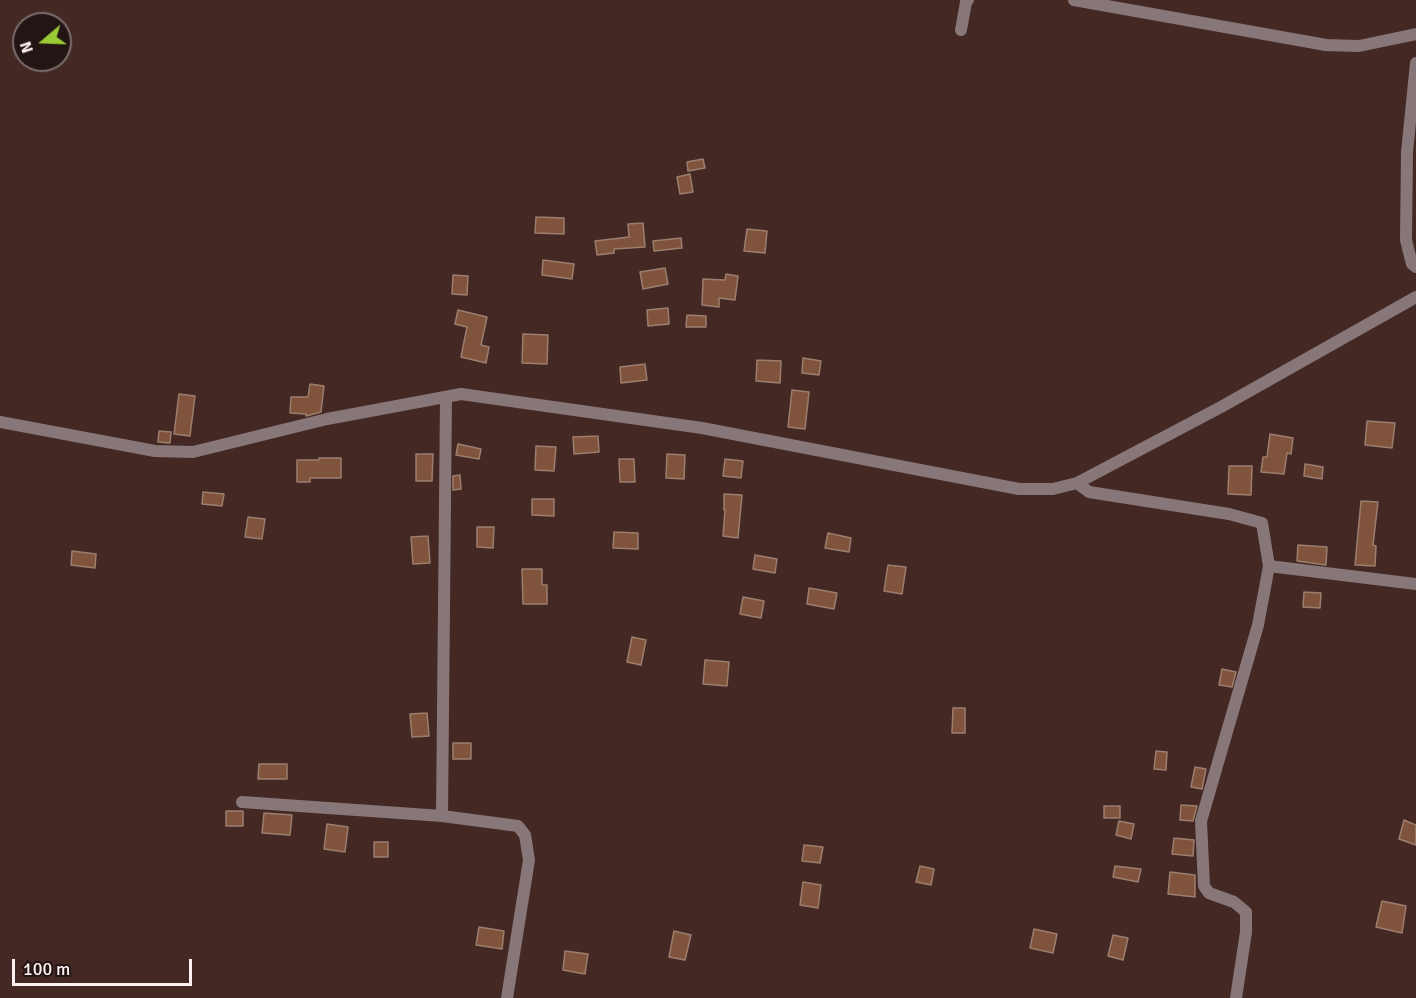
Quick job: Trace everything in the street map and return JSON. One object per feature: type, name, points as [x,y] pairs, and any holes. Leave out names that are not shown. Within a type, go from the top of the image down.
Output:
[{"type":"street","points":[[961,30],[968,0]]},
{"type":"street","points":[[1074,0],[1326,45],[1359,46],[1416,34]]},
{"type":"street","points":[[1416,63],[1407,152],[1406,240],[1412,264],[1416,267]]},
{"type":"street","points":[[0,422],[155,451],[194,452],[327,419],[461,394],[702,428],[1019,489],[1053,489],[1077,483],[1221,407],[1416,297]]},
{"type":"street","points":[[442,816],[446,397]]},
{"type":"street","points":[[1077,483],[1089,492],[1228,514],[1262,523],[1269,566],[1258,625],[1201,821],[1203,885],[1209,892],[1234,902],[1246,912],[1246,932],[1236,998]]},
{"type":"street","points":[[1269,566],[1416,584]]},
{"type":"street","points":[[242,802],[442,816],[518,826],[525,835],[529,860],[507,998]]},
{"type":"building","points":[[703,159],[705,168],[688,171],[687,162]]},
{"type":"building","points":[[690,174],[693,192],[680,194],[677,177]]},
{"type":"building","points":[[536,217],[564,218],[564,234],[535,233]]},
{"type":"building","points":[[643,223],[645,247],[614,249],[614,253],[597,255],[595,241],[629,237],[628,224]]},
{"type":"building","points":[[747,229],[767,231],[765,253],[744,251]]},
{"type":"building","points":[[681,238],[682,248],[654,251],[653,241]]},
{"type":"building","points":[[543,260],[574,264],[572,279],[542,275]]},
{"type":"building","points":[[665,268],[668,284],[643,289],[640,272]]},
{"type":"building","points":[[726,274],[738,276],[735,300],[719,298],[719,307],[702,305],[703,279],[725,280]]},
{"type":"building","points":[[453,275],[468,276],[467,295],[452,294]]},
{"type":"building","points":[[668,308],[669,324],[648,326],[647,310]]},
{"type":"building","points":[[458,310],[487,317],[481,345],[489,347],[486,363],[461,357],[467,327],[455,324]]},
{"type":"building","points":[[687,315],[706,316],[706,327],[686,327]]},
{"type":"building","points":[[523,334],[548,335],[547,364],[522,363]]},
{"type":"building","points":[[803,358],[821,361],[819,375],[802,373]]},
{"type":"building","points":[[757,360],[781,361],[780,383],[756,381]]},
{"type":"building","points":[[645,364],[647,380],[621,383],[620,367]]},
{"type":"building","points":[[310,384],[324,386],[321,412],[306,416],[306,414],[290,413],[291,397],[308,397]]},
{"type":"building","points":[[792,390],[809,392],[805,429],[788,427]]},
{"type":"building","points":[[179,394],[195,396],[190,436],[174,434]]},
{"type":"building","points":[[1367,421],[1395,423],[1392,448],[1365,445]]},
{"type":"building","points":[[159,431],[171,432],[170,443],[158,442]]},
{"type":"building","points":[[1270,434],[1293,438],[1291,454],[1287,453],[1284,474],[1261,472],[1263,457],[1267,457]]},
{"type":"building","points":[[598,436],[599,452],[574,454],[573,437]]},
{"type":"building","points":[[458,444],[481,449],[479,459],[456,455]]},
{"type":"building","points":[[536,446],[556,447],[554,471],[535,470]]},
{"type":"building","points":[[416,454],[433,454],[432,481],[416,481]]},
{"type":"building","points":[[667,454],[685,455],[684,479],[666,478]]},
{"type":"building","points":[[319,458],[341,458],[341,478],[310,478],[310,482],[297,482],[297,460],[319,460]]},
{"type":"building","points":[[619,459],[634,459],[635,482],[620,482]]},
{"type":"building","points":[[725,459],[743,461],[741,478],[723,476]]},
{"type":"building","points":[[1305,464],[1323,467],[1322,479],[1304,476]]},
{"type":"building","points":[[1229,466],[1252,466],[1251,495],[1228,494]]},
{"type":"building","points":[[460,475],[461,489],[453,490],[453,476]]},
{"type":"building","points":[[203,492],[224,494],[222,506],[202,504]]},
{"type":"building","points":[[724,494],[742,495],[738,538],[723,536]]},
{"type":"building","points":[[532,499],[554,499],[554,516],[532,515]]},
{"type":"building","points":[[1361,501],[1378,502],[1373,545],[1376,546],[1375,566],[1355,565]]},
{"type":"building","points":[[248,517],[265,519],[262,539],[245,537]]},
{"type":"building","points":[[477,527],[494,527],[493,548],[477,547]]},
{"type":"building","points":[[614,532],[638,533],[638,549],[613,548]]},
{"type":"building","points":[[828,533],[851,538],[849,552],[825,548]]},
{"type":"building","points":[[428,536],[430,563],[413,564],[411,537]]},
{"type":"building","points":[[1298,545],[1327,547],[1326,565],[1297,561]]},
{"type":"building","points":[[72,551],[96,554],[95,568],[71,565]]},
{"type":"building","points":[[755,555],[777,559],[775,573],[753,569]]},
{"type":"building","points":[[888,565],[906,567],[902,594],[884,591]]},
{"type":"building","points":[[522,569],[542,569],[542,585],[547,585],[547,604],[523,604]]},
{"type":"building","points":[[809,588],[837,593],[834,609],[807,604]]},
{"type":"building","points":[[1304,592],[1321,593],[1320,608],[1303,607]]},
{"type":"building","points":[[743,597],[764,601],[761,618],[740,614]]},
{"type":"building","points":[[632,637],[646,640],[641,665],[627,662]]},
{"type":"building","points":[[705,660],[729,662],[727,686],[703,684]]},
{"type":"building","points":[[1222,669],[1236,672],[1232,687],[1219,685]]},
{"type":"building","points":[[953,708],[965,708],[965,733],[952,733]]},
{"type":"building","points":[[427,713],[429,736],[412,737],[410,714]]},
{"type":"building","points":[[453,743],[471,743],[471,759],[453,759]]},
{"type":"building","points":[[1156,751],[1167,752],[1166,770],[1154,769]]},
{"type":"building","points":[[259,764],[287,764],[287,779],[258,779]]},
{"type":"building","points":[[1195,767],[1206,769],[1202,789],[1191,787]]},
{"type":"building","points":[[1181,805],[1197,806],[1193,821],[1180,820]]},
{"type":"building","points":[[1104,806],[1120,806],[1120,818],[1104,818]]},
{"type":"building","points":[[226,811],[243,811],[243,826],[226,826]]},
{"type":"building","points":[[264,813],[292,815],[290,835],[262,833]]},
{"type":"building","points":[[1404,820],[1416,825],[1416,845],[1399,839]]},
{"type":"building","points":[[1119,821],[1134,824],[1131,839],[1116,835]]},
{"type":"building","points":[[327,824],[348,827],[345,852],[324,849]]},
{"type":"building","points":[[1174,838],[1194,840],[1193,856],[1172,854]]},
{"type":"building","points":[[374,842],[388,842],[388,857],[374,857]]},
{"type":"building","points":[[804,845],[823,847],[820,863],[802,861]]},
{"type":"building","points":[[920,866],[934,869],[931,885],[916,882]]},
{"type":"building","points":[[1115,866],[1141,869],[1138,882],[1113,877]]},
{"type":"building","points":[[1170,872],[1195,875],[1195,897],[1168,894]]},
{"type":"building","points":[[803,882],[821,885],[818,908],[800,905]]},
{"type":"building","points":[[1382,901],[1406,906],[1402,933],[1376,927]]},
{"type":"building","points":[[479,927],[504,931],[502,949],[476,945]]},
{"type":"building","points":[[1034,929],[1057,934],[1053,953],[1030,948]]},
{"type":"building","points":[[674,931],[691,935],[685,960],[669,957]]},
{"type":"building","points":[[1113,935],[1128,938],[1123,960],[1108,956]]},
{"type":"building","points":[[565,951],[588,954],[585,974],[563,970]]}]
